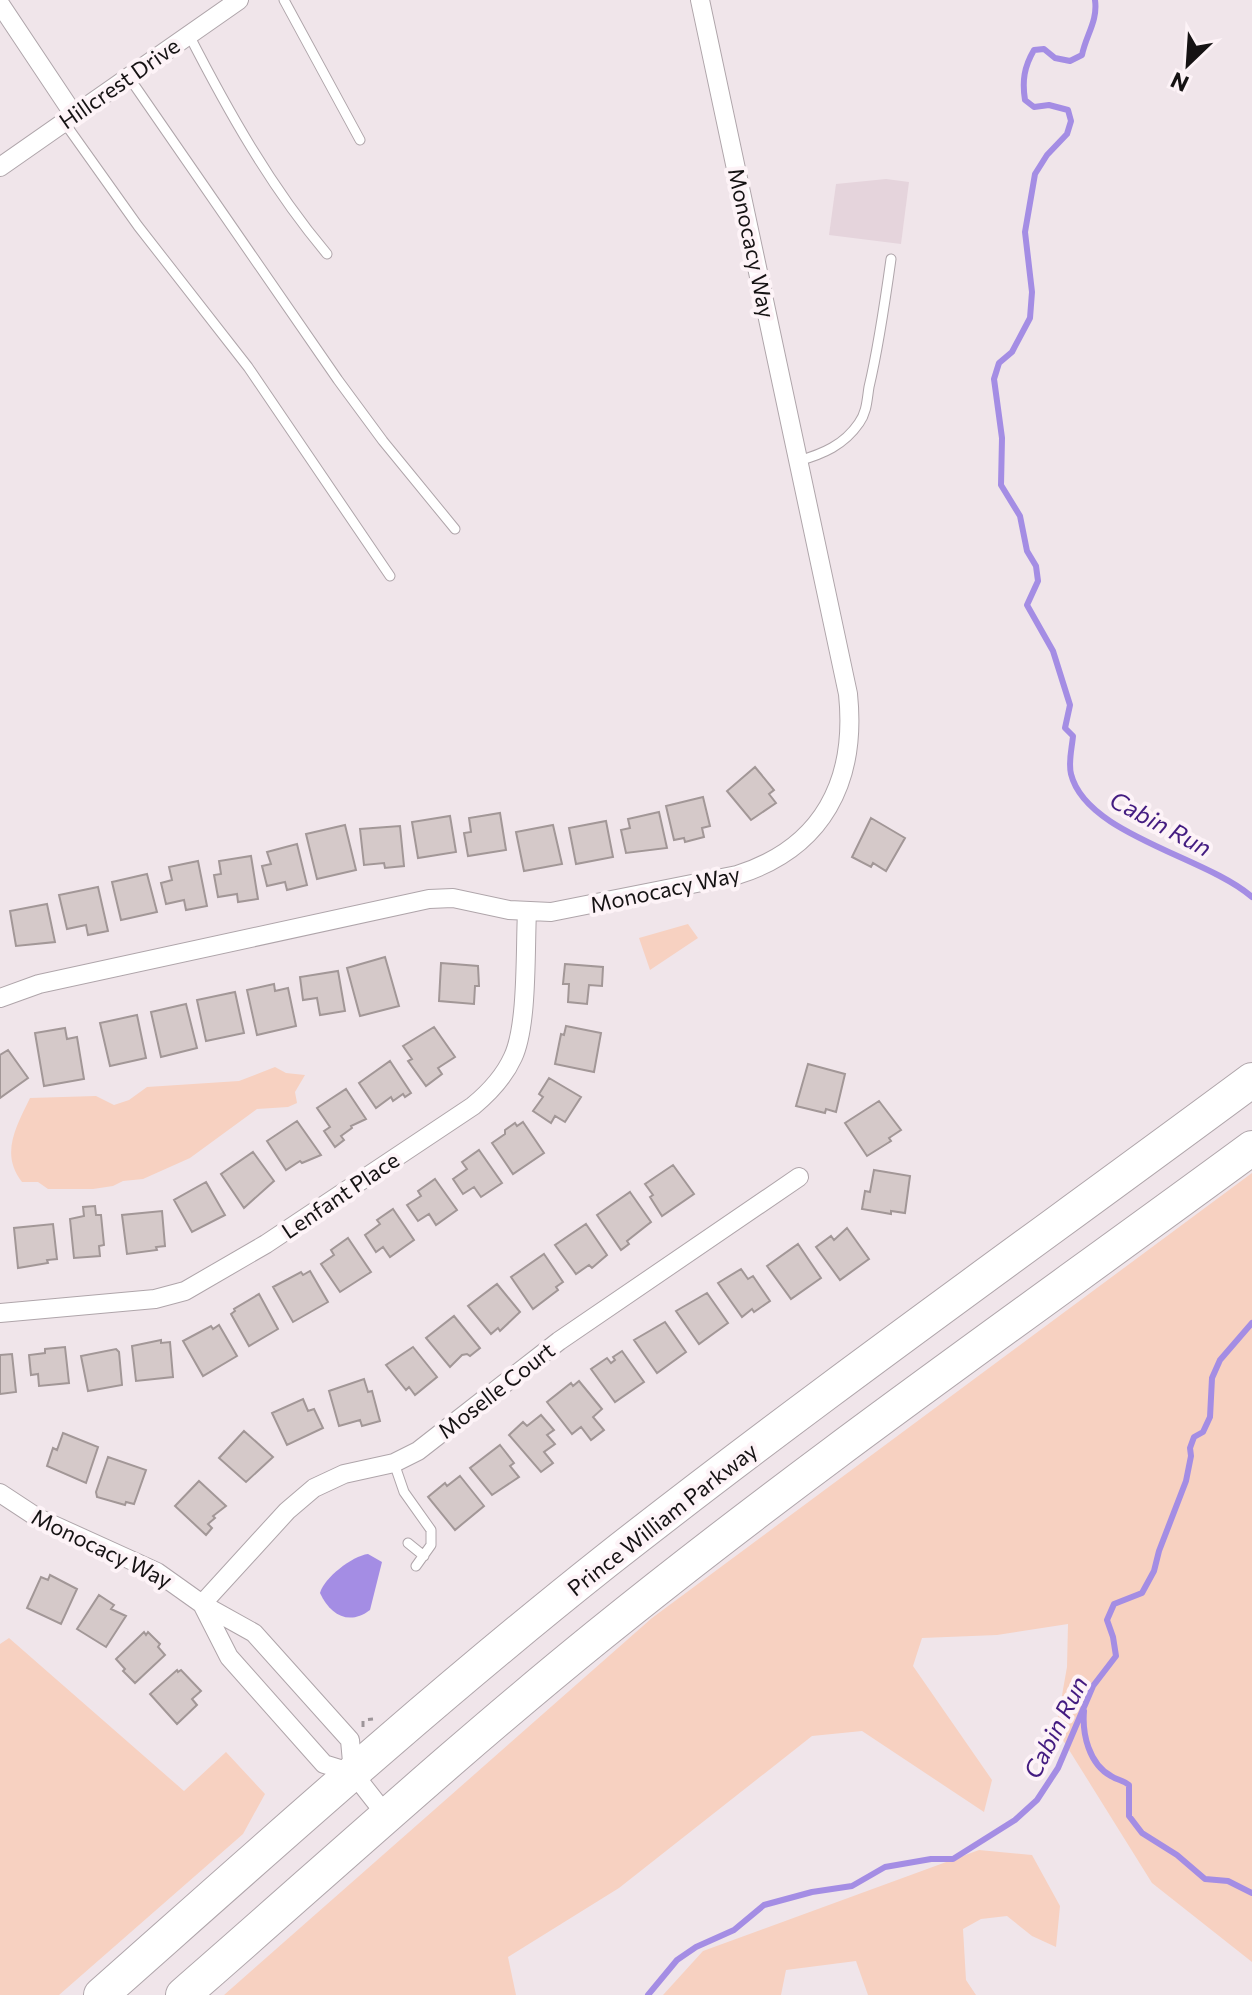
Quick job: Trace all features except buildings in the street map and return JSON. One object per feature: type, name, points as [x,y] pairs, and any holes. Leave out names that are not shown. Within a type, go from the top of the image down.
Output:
[{"type":"highway","name":"Prince William Parkway","points":[[101,1995],[473,1669],[619,1551],[1252,1080]]},
{"type":"highway","points":[[183,1995],[386,1815],[597,1637],[703,1553],[1252,1148]]},
{"type":"street","name":"Hillcrest Drive","points":[[0,167],[239,0]]},
{"type":"street","name":"Monocacy Way","points":[[0,998],[39,984],[429,899],[453,898],[527,912],[579,908],[737,875],[760,868],[789,850],[825,812],[837,791],[847,762],[851,725],[848,694],[700,0]]},
{"type":"street","points":[[0,4],[69,118]]},
{"type":"street","name":"Lenfant Place","points":[[0,1313],[155,1299],[185,1291],[266,1244],[473,1106],[500,1079],[518,1045],[527,912]]},
{"type":"street","name":"Moselle Court","points":[[202,1604],[287,1511],[314,1488],[344,1474],[394,1463],[425,1445],[559,1341],[799,1177]]},
{"type":"street","name":"Monocacy Way","points":[[0,1493],[38,1518],[157,1572],[202,1604],[254,1633],[350,1740],[353,1773],[386,1815]]},
{"type":"street","name":"Monocacy Way","points":[[202,1604],[229,1657],[324,1764],[353,1773]]},
{"type":"lane","points":[[284,0],[360,140]]},
{"type":"lane","points":[[188,33],[268,177],[327,254]]},
{"type":"lane","points":[[128,76],[338,380],[455,529]]},
{"type":"lane","points":[[69,118],[138,226],[248,367],[390,576]]},
{"type":"lane","points":[[798,461],[817,456],[838,445],[860,423],[865,413],[891,259]]},
{"type":"lane","points":[[394,1463],[404,1492],[431,1530],[431,1545],[416,1566]]},
{"type":"lane","points":[[408,1543],[424,1556]]},
{"type":"shaded area","points":[[886,179],[909,182],[901,244],[829,235],[836,184]]},
{"type":"shaded area","points":[[688,924],[698,938],[650,970],[639,938]]},
{"type":"shaded area","points":[[275,1067],[286,1073],[305,1075],[295,1092],[297,1103],[288,1107],[257,1109],[190,1158],[143,1179],[93,1189],[48,1189],[38,1182],[22,1182],[15,1172],[12,1140],[30,1098],[96,1096],[114,1105],[129,1100],[147,1087],[239,1081]]},
{"type":"shaded area","points":[[1252,1173],[1252,1962],[1152,1883],[1056,1729],[1067,1667],[1068,1624],[997,1635],[922,1638],[913,1666],[992,1780],[984,1812],[862,1731],[812,1736],[619,1888],[508,1957],[516,1995],[224,1995],[652,1618]]},
{"type":"shaded area","points":[[368,1554],[382,1562],[370,1610],[355,1617],[341,1616],[329,1607],[320,1593],[347,1563]]},
{"type":"shaded area","points":[[9,1638],[184,1791],[226,1752],[265,1794],[243,1834],[59,1995],[0,1995],[0,1644]]},
{"type":"shaded area","points":[[979,1850],[1032,1855],[1060,1906],[1056,1947],[1032,1936],[1007,1916],[981,1919],[963,1929],[966,1980],[976,1995],[868,1995],[856,1961],[786,1970],[781,1995],[663,1995],[703,1951]]},
{"type":"waterway","name":"Cabin Run","points":[[1095,0],[1093,21],[1082,55],[1070,61],[1055,58],[1044,49],[1034,50],[1025,74],[1025,100],[1034,107],[1049,105],[1068,110],[1071,121],[1067,134],[1047,155],[1035,174],[1025,232],[1032,292],[1030,318],[1012,352],[999,363],[994,379],[1002,438],[1001,485],[1020,516],[1027,551],[1036,566],[1038,581],[1027,605],[1053,651],[1070,705],[1065,728],[1073,736],[1070,769],[1081,795],[1099,813],[1123,829],[1207,869],[1252,897]]},
{"type":"waterway","name":"Cabin Run","points":[[648,1995],[677,1960],[696,1947],[734,1930],[764,1905],[812,1892],[852,1886],[885,1867],[931,1859],[953,1859],[1015,1820],[1037,1800],[1058,1768],[1093,1686],[1116,1656],[1107,1620],[1114,1604],[1142,1593],[1154,1571],[1186,1481],[1190,1448],[1194,1437],[1203,1432],[1210,1417],[1212,1378],[1220,1360],[1252,1323]]},
{"type":"waterway","points":[[1084,1711],[1088,1748],[1103,1771],[1129,1785],[1129,1816],[1142,1833],[1177,1855],[1205,1879],[1228,1881],[1252,1893]]}]
